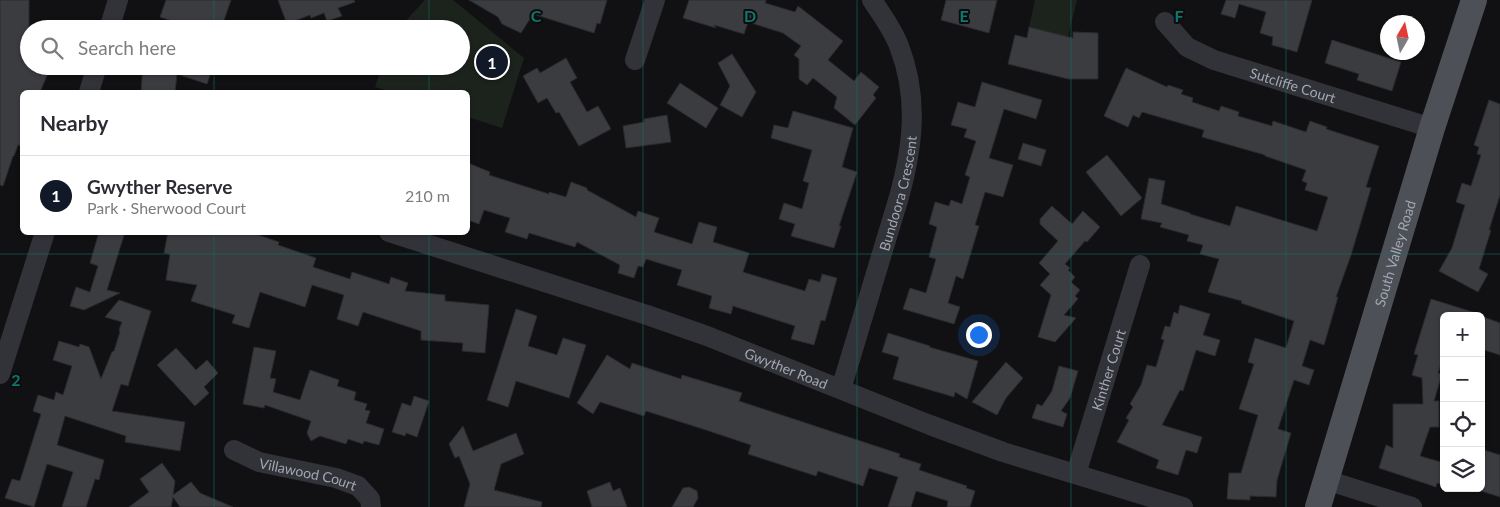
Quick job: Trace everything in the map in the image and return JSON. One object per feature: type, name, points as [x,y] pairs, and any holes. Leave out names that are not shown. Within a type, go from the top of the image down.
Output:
[{"type":"main road","name":"South Valley Road","points":[[1318,507],[1432,128],[1474,0]]},
{"type":"street","points":[[112,20],[118,0]]},
{"type":"street","points":[[635,60],[655,0]]},
{"type":"street","name":"Bundoora Crescent","points":[[841,389],[899,197],[906,171],[912,133],[911,98],[906,69],[899,46],[872,0]]},
{"type":"street","name":"Sutcliffe Court","points":[[1165,22],[1187,47],[1214,60],[1432,128]]},
{"type":"street","points":[[90,90],[94,75]]},
{"type":"street","points":[[0,371],[43,235]]},
{"type":"street","name":"Gwyther Road","points":[[398,235],[707,336],[1003,452],[1183,507]]},
{"type":"street","name":"Kinther Court","points":[[1076,474],[1140,265]]},
{"type":"street","name":"Villawood Court","points":[[234,450],[259,462],[336,478],[358,486],[370,499],[371,507]]},
{"type":"street","points":[[1326,480],[1412,507]]},
{"type":"shaded area","points":[[425,0],[453,0],[524,58],[502,128],[470,118],[470,90],[385,90],[375,87],[379,75],[470,75],[470,20],[406,20]]},
{"type":"shaded area","points":[[1035,0],[1077,0],[1068,37],[1029,27]]},
{"type":"building","points":[[0,0],[29,0],[29,20],[20,20],[20,75],[47,75],[41,90],[20,90],[20,146],[18,145],[13,156],[3,186],[0,185]]},
{"type":"building","points":[[166,0],[231,0],[224,20],[169,20],[160,17]]},
{"type":"building","points":[[278,0],[354,0],[355,2],[338,8],[342,16],[330,20],[327,20],[324,13],[311,18],[310,15],[297,20],[286,20]]},
{"type":"building","points":[[469,0],[607,0],[600,24],[597,23],[594,33],[533,14],[521,33],[502,24],[498,17]]},
{"type":"building","points":[[689,0],[766,0],[765,3],[795,12],[798,6],[843,41],[828,60],[854,81],[861,72],[879,87],[873,95],[876,98],[855,125],[834,108],[837,97],[813,78],[807,85],[799,79],[799,59],[794,55],[801,46],[783,33],[748,22],[744,34],[683,18]]},
{"type":"building","points":[[946,0],[997,0],[989,33],[941,20]]},
{"type":"building","points":[[1226,0],[1312,0],[1297,52],[1272,45],[1273,37],[1260,33],[1266,12],[1239,4],[1235,18],[1221,14]]},
{"type":"building","points":[[1029,27],[1073,38],[1073,32],[1098,33],[1098,79],[1068,79],[1008,64],[1015,35],[1027,38]]},
{"type":"building","points":[[1332,40],[1380,55],[1380,60],[1401,62],[1392,91],[1357,80],[1359,74],[1325,63]]},
{"type":"building","points":[[732,54],[756,92],[742,117],[720,105],[730,86],[718,63]]},
{"type":"building","points":[[566,58],[577,78],[570,82],[587,112],[598,106],[611,129],[579,146],[559,112],[556,113],[547,98],[538,103],[523,76],[537,68],[540,73]]},
{"type":"building","points":[[1126,68],[1167,87],[1168,85],[1183,90],[1181,94],[1193,98],[1192,102],[1219,111],[1221,106],[1239,112],[1238,116],[1272,126],[1273,121],[1306,132],[1310,121],[1327,127],[1326,129],[1379,146],[1366,187],[1371,188],[1336,297],[1338,297],[1324,345],[1310,340],[1302,366],[1314,370],[1309,385],[1294,380],[1278,429],[1291,433],[1277,480],[1276,497],[1250,496],[1250,500],[1227,499],[1229,473],[1241,473],[1258,415],[1239,409],[1254,364],[1248,362],[1255,338],[1286,348],[1294,321],[1241,303],[1242,301],[1208,292],[1219,259],[1200,254],[1203,245],[1187,241],[1189,235],[1160,227],[1162,223],[1141,219],[1149,178],[1165,181],[1161,204],[1230,226],[1236,206],[1317,231],[1328,197],[1305,190],[1307,183],[1302,181],[1306,170],[1265,155],[1202,137],[1204,130],[1142,112],[1139,118],[1133,115],[1128,127],[1104,116]]},
{"type":"building","points":[[142,75],[177,75],[175,90],[141,90]]},
{"type":"building","points":[[180,75],[210,75],[207,84]]},
{"type":"building","points":[[982,82],[1042,100],[1036,119],[1004,109],[989,158],[1013,165],[1003,197],[985,192],[975,225],[979,226],[963,279],[956,276],[948,303],[960,307],[954,324],[903,309],[910,288],[926,293],[936,259],[929,257],[937,227],[929,224],[935,202],[949,206],[951,200],[962,204],[970,177],[965,175],[976,141],[964,137],[967,129],[951,125],[958,102],[975,107]]},
{"type":"building","points":[[680,83],[718,108],[706,128],[667,103]]},
{"type":"building","points":[[1489,100],[1500,104],[1500,195],[1479,269],[1488,274],[1478,292],[1439,271],[1452,248],[1465,205],[1456,202],[1462,183],[1471,186],[1481,155],[1477,154],[1479,147],[1474,145]]},
{"type":"building","points":[[793,111],[853,128],[842,167],[857,172],[839,226],[841,226],[834,248],[791,236],[795,224],[779,219],[784,203],[802,209],[809,183],[803,181],[812,150],[771,138],[774,125],[788,128]]},
{"type":"building","points":[[667,115],[671,142],[626,148],[623,126],[644,122],[644,119]]},
{"type":"building","points":[[1023,143],[1046,150],[1041,166],[1018,159]]},
{"type":"building","points":[[1107,155],[1142,198],[1121,216],[1086,172]]},
{"type":"building","points":[[470,164],[490,172],[489,175],[549,194],[549,192],[566,197],[571,182],[587,188],[587,190],[636,217],[638,211],[659,218],[654,232],[692,244],[699,222],[717,227],[713,242],[749,253],[743,272],[805,291],[809,279],[820,282],[822,274],[837,278],[825,321],[821,320],[814,345],[791,339],[795,326],[733,306],[731,314],[709,308],[712,296],[677,285],[682,270],[646,259],[643,267],[638,266],[634,278],[618,273],[620,265],[577,242],[575,247],[529,233],[527,239],[505,232],[510,218],[484,210],[479,224],[470,221]]},
{"type":"building","points":[[1052,206],[1072,224],[1083,211],[1100,227],[1065,264],[1070,268],[1068,270],[1075,277],[1071,282],[1080,290],[1075,296],[1078,299],[1064,315],[1076,318],[1055,342],[1038,337],[1051,295],[1040,285],[1050,274],[1039,263],[1058,241],[1040,224],[1040,219]]},
{"type":"building","points":[[98,235],[124,235],[107,290],[120,293],[84,310],[70,306],[76,287],[90,292],[98,266],[90,263]]},
{"type":"building","points":[[167,235],[259,235],[279,242],[278,245],[316,258],[313,267],[350,279],[352,272],[389,284],[391,277],[408,283],[405,291],[445,295],[445,301],[489,305],[485,353],[462,351],[463,343],[421,340],[421,331],[363,312],[358,326],[337,319],[344,295],[312,285],[305,307],[260,292],[249,328],[232,323],[235,315],[191,301],[197,285],[166,280],[170,254],[164,253]]},
{"type":"building","points":[[1431,299],[1473,312],[1440,312],[1440,367],[1438,373],[1440,374],[1440,381],[1434,401],[1439,401],[1439,427],[1430,427],[1420,456],[1440,462],[1440,484],[1437,483],[1436,487],[1379,468],[1386,445],[1393,448],[1393,404],[1423,404],[1422,378],[1412,375],[1418,355],[1414,354]]},
{"type":"building","points":[[119,300],[151,311],[128,386],[121,384],[112,411],[185,422],[180,451],[125,442],[126,436],[65,416],[57,445],[104,460],[99,480],[95,479],[86,507],[62,507],[73,472],[47,464],[34,507],[5,498],[12,479],[20,481],[41,414],[33,411],[38,395],[54,400],[56,392],[63,395],[72,366],[53,360],[59,341],[79,347],[80,344],[89,347],[101,379],[114,351],[122,322],[105,317]]},
{"type":"building","points":[[1180,305],[1210,314],[1203,335],[1220,340],[1215,356],[1196,350],[1183,391],[1180,390],[1162,425],[1202,437],[1197,453],[1186,450],[1178,475],[1156,468],[1159,460],[1117,442],[1129,420],[1126,418],[1133,407],[1130,404],[1141,385],[1147,365],[1156,367],[1164,340],[1161,339],[1165,326],[1170,327],[1174,312],[1178,314]]},
{"type":"building","points":[[516,309],[537,316],[528,346],[557,355],[563,338],[586,345],[569,398],[516,381],[508,407],[487,400]]},
{"type":"building","points":[[1485,317],[1500,323],[1500,355],[1485,350]]},
{"type":"building","points":[[888,333],[978,361],[967,399],[955,392],[954,397],[893,379],[899,357],[882,352]]},
{"type":"building","points":[[254,347],[276,351],[270,378],[276,379],[273,392],[300,400],[310,370],[339,380],[337,386],[356,392],[354,400],[367,404],[365,410],[370,411],[366,423],[384,429],[379,445],[364,441],[363,444],[348,439],[346,444],[320,436],[311,441],[307,433],[311,421],[265,405],[264,408],[243,404]]},
{"type":"building","points":[[176,348],[196,370],[207,360],[218,373],[204,387],[209,393],[195,406],[157,365]]},
{"type":"building","points":[[607,355],[630,369],[632,363],[681,379],[682,375],[742,393],[739,401],[900,454],[899,457],[921,464],[919,470],[967,486],[966,488],[975,491],[970,507],[947,507],[948,501],[916,491],[911,507],[888,507],[898,477],[869,468],[863,486],[818,471],[816,476],[748,454],[751,445],[646,411],[644,416],[600,402],[593,414],[577,403]]},
{"type":"building","points":[[1006,362],[1023,378],[1006,398],[997,415],[972,402]]},
{"type":"building","points":[[1059,366],[1078,371],[1070,398],[1061,411],[1067,414],[1063,427],[1032,418],[1037,404],[1042,406],[1052,391]]},
{"type":"building","points":[[414,396],[429,401],[417,437],[406,433],[405,436],[392,432],[402,403],[411,406]]},
{"type":"building","points":[[463,426],[473,451],[516,433],[524,454],[501,464],[494,490],[542,502],[541,507],[464,507],[470,484],[459,456],[455,458],[449,444]]},
{"type":"building","points":[[1485,450],[1500,455],[1500,497],[1484,492]]},
{"type":"building","points":[[162,463],[175,481],[173,495],[191,482],[200,493],[233,507],[180,507],[173,497],[171,507],[129,507],[149,492],[140,479]]},
{"type":"building","points":[[610,482],[613,491],[620,488],[627,507],[592,507],[587,491]]},
{"type":"building","points":[[689,487],[697,491],[698,498],[693,507],[672,507],[683,488]]},
{"type":"place","name":"Gwyther Reserve","points":[[492,62]]}]
